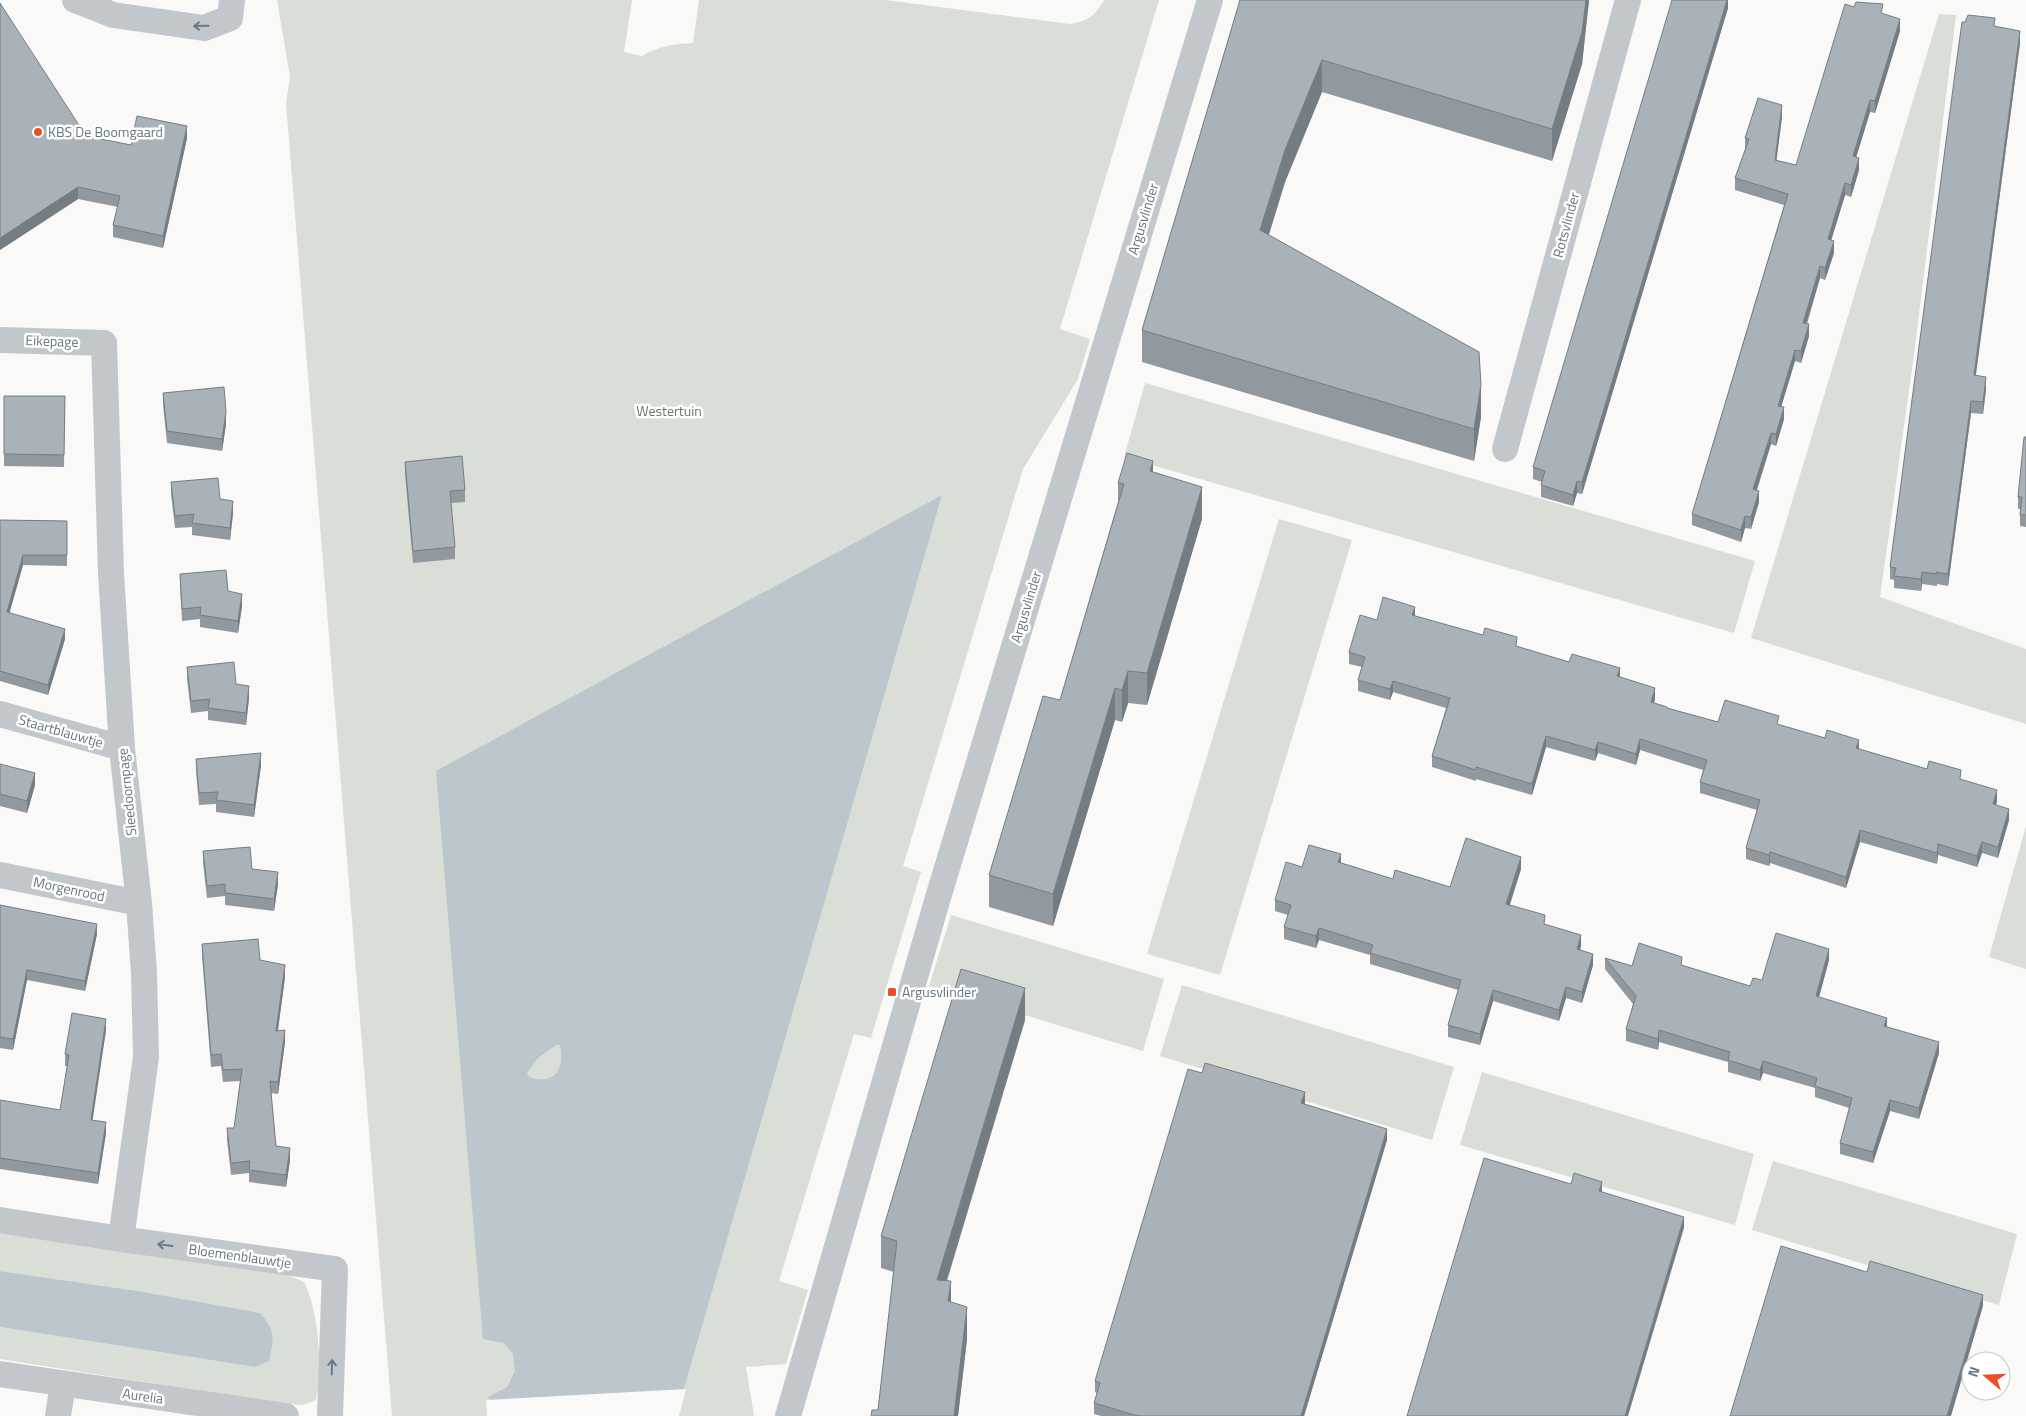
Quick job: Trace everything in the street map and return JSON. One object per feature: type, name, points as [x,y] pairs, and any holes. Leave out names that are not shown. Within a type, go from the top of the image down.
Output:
[{"type":"street","points":[[75,0],[113,15],[204,28],[230,18],[232,0]]},
{"type":"street","name":"Argusvlinder","points":[[788,1416],[937,900],[1210,0]]},
{"type":"street","name":"Rotsvlinder","points":[[1505,449],[1628,0]]},
{"type":"street","name":"Eikepage","points":[[0,340],[104,343]]},
{"type":"street","name":"Sleedoornpage","points":[[104,343],[110,573],[122,748],[139,904],[144,973],[146,1057],[122,1239]]},
{"type":"street","name":"Staartblauwtje","points":[[0,714],[122,748]]},
{"type":"street","name":"Morgenrood","points":[[0,875],[139,904]]},
{"type":"street","name":"Bloemenblauwtje","points":[[0,1220],[335,1269],[330,1416]]},
{"type":"street","name":"Aurelia","points":[[0,1374],[286,1416]]},
{"type":"street","points":[[58,1416],[63,1384]]},
{"type":"green space","name":"Westertuin","points":[[277,0],[632,0],[624,52],[642,56],[667,46],[693,43],[699,0],[886,0],[1070,24],[1081,22],[1090,17],[1098,10],[1104,0],[1159,0],[1060,329],[1090,339],[1078,379],[1023,469],[903,866],[921,872],[871,1038],[854,1034],[779,1281],[808,1290],[786,1364],[746,1367],[754,1416],[392,1416],[286,103],[290,77]]},
{"type":"green space","points":[[1939,14],[1956,15],[1914,355],[1880,597],[2026,649],[2026,724],[1751,638]]},
{"type":"green space","points":[[1145,383],[1755,561],[1734,633],[1124,457]]},
{"type":"green space","points":[[1279,519],[1352,540],[1220,975],[1147,954]]},
{"type":"green space","points":[[2026,826],[2026,969],[1989,957]]},
{"type":"green space","points":[[951,915],[1164,979],[1143,1051],[929,986]]},
{"type":"green space","points":[[1182,985],[1454,1067],[1432,1140],[1160,1056]]},
{"type":"green space","points":[[1482,1072],[1754,1154],[1735,1225],[1460,1145]]},
{"type":"green space","points":[[1773,1161],[2017,1234],[1999,1305],[1752,1230]]},
{"type":"green space","points":[[0,1229],[288,1275],[304,1282],[313,1309],[318,1340],[319,1372],[316,1400],[303,1405],[276,1403],[0,1359],[0,1327],[255,1367],[131,1290],[0,1271]]},
{"type":"shaded area","points":[[942,495],[676,1416],[489,1400],[488,1397],[507,1387],[515,1371],[513,1354],[504,1343],[483,1339],[436,771]],"holes":[[[556,1045],[560,1045],[561,1061],[556,1073],[546,1079],[529,1077],[527,1073],[538,1058]]]},
{"type":"shaded area","points":[[0,1271],[131,1290],[260,1313],[269,1325],[273,1340],[269,1361],[255,1367],[0,1327]]},
{"type":"pier","points":[[686,1389],[679,1416],[487,1416],[486,1400]]},
{"type":"building","points":[[1240,0],[1586,0],[1582,32],[1552,129],[1322,60],[1285,150],[1260,230],[1479,352],[1481,385],[1474,429],[1142,330]]},
{"type":"building","points":[[1672,0],[1727,0],[1582,482],[1577,481],[1573,495],[1541,485],[1545,471],[1533,467]]},
{"type":"building","points":[[1856,2],[1883,4],[1881,13],[1900,19],[1875,101],[1870,100],[1853,156],[1859,158],[1851,185],[1845,183],[1828,239],[1834,241],[1825,268],[1820,266],[1803,323],[1809,324],[1801,351],[1795,350],[1778,406],[1784,407],[1776,434],[1771,433],[1753,489],[1759,491],[1751,517],[1745,516],[1741,530],[1692,514],[1788,194],[1735,178],[1749,139],[1745,138],[1758,98],[1782,105],[1775,160],[1796,165],[1845,4],[1854,7]]},
{"type":"building","name":"KBS De Boomgaard","points":[[0,3],[86,136],[131,145],[137,116],[187,126],[163,236],[113,225],[120,196],[78,187],[0,238]]},
{"type":"building","points":[[1968,15],[1995,18],[1994,26],[2020,31],[1974,375],[1986,377],[1983,402],[1971,401],[1948,574],[1922,572],[1921,579],[1894,576],[1896,568],[1890,567],[1962,22],[1965,22]]},
{"type":"building","points":[[224,387],[226,412],[222,439],[167,431],[163,393]]},
{"type":"building","points":[[4,396],[65,396],[64,455],[4,454]]},
{"type":"building","points":[[2024,437],[2026,437],[2026,515],[2020,515],[2022,497],[2018,497]]},
{"type":"building","points":[[1127,453],[1153,461],[1150,471],[1202,487],[1147,673],[1128,671],[1122,690],[1115,688],[1053,894],[989,875],[1043,696],[1060,700],[1124,484],[1118,483]]},
{"type":"building","points":[[462,456],[465,490],[450,491],[455,547],[413,551],[405,462]]},
{"type":"building","points":[[218,478],[220,499],[233,501],[230,528],[192,523],[194,514],[175,516],[171,482]]},
{"type":"building","points":[[0,520],[67,521],[67,555],[23,555],[7,612],[65,629],[48,685],[0,671]]},
{"type":"building","points":[[226,570],[228,591],[242,594],[238,621],[200,615],[201,607],[182,609],[180,574]]},
{"type":"building","points":[[1383,597],[1415,607],[1412,615],[1483,635],[1485,628],[1517,637],[1516,646],[1569,662],[1572,654],[1620,668],[1617,676],[1655,688],[1651,702],[1667,708],[1718,722],[1725,700],[1779,716],[1777,724],[1825,738],[1827,730],[1859,740],[1856,748],[1927,769],[1929,761],[1961,770],[1960,779],[1997,790],[1993,804],[2009,809],[1998,847],[1982,842],[1977,856],[1938,844],[1937,853],[1860,830],[1846,877],[1770,852],[1769,855],[1746,848],[1760,800],[1700,782],[1707,760],[1640,739],[1636,754],[1598,742],[1595,750],[1546,736],[1532,784],[1476,767],[1476,770],[1432,756],[1450,698],[1393,681],[1390,689],[1358,680],[1365,657],[1349,652],[1360,615],[1377,620]]},
{"type":"building","points":[[234,662],[236,684],[249,686],[246,713],[208,708],[210,699],[191,701],[187,667]]},
{"type":"building","points":[[261,753],[254,805],[216,800],[218,792],[199,793],[196,759]]},
{"type":"building","points":[[0,764],[35,773],[27,801],[0,794]]},
{"type":"building","points":[[1466,838],[1521,857],[1506,904],[1545,915],[1544,924],[1581,935],[1577,949],[1593,954],[1582,992],[1566,987],[1559,1010],[1493,990],[1480,1034],[1448,1025],[1461,980],[1370,953],[1373,945],[1319,928],[1316,936],[1284,927],[1291,905],[1275,900],[1286,862],[1302,867],[1309,845],[1341,854],[1338,862],[1393,879],[1395,870],[1450,887]]},
{"type":"building","points":[[250,847],[252,869],[278,872],[274,899],[225,893],[225,884],[207,886],[203,851]]},
{"type":"building","points":[[0,905],[97,924],[85,981],[27,970],[13,1039],[0,1037]]},
{"type":"building","points":[[1776,933],[1829,949],[1816,996],[1887,1018],[1884,1026],[1939,1042],[1919,1108],[1890,1100],[1873,1152],[1840,1143],[1852,1098],[1815,1086],[1817,1078],[1763,1061],[1760,1070],[1728,1060],[1730,1052],[1659,1030],[1658,1039],[1626,1029],[1636,996],[1605,958],[1632,966],[1639,943],[1682,957],[1681,965],[1750,986],[1753,978],[1762,980]]},
{"type":"building","points":[[258,939],[260,960],[285,965],[276,1031],[285,1030],[278,1082],[270,1081],[276,1146],[290,1148],[286,1175],[249,1170],[250,1161],[231,1163],[227,1128],[234,1128],[242,1069],[223,1070],[221,1054],[211,1055],[202,944]]},
{"type":"building","points":[[961,969],[1025,988],[937,1280],[951,1281],[948,1301],[967,1307],[954,1416],[871,1416],[872,1410],[878,1410],[897,1241],[881,1236]]},
{"type":"building","points":[[72,1013],[106,1019],[91,1120],[106,1122],[98,1173],[0,1158],[0,1100],[60,1110],[69,1055],[65,1054]]},
{"type":"building","points":[[1205,1063],[1305,1092],[1301,1103],[1387,1129],[1301,1416],[1138,1416],[1094,1403],[1100,1383],[1095,1381],[1188,1069],[1202,1073]]},
{"type":"building","points":[[1484,1158],[1571,1184],[1574,1173],[1602,1182],[1599,1191],[1684,1217],[1625,1416],[1407,1416]]},
{"type":"building","points":[[1781,1246],[1867,1272],[1870,1261],[1983,1295],[1966,1351],[1961,1351],[1961,1369],[1947,1416],[1730,1416]]},
{"type":"place","name":"KBS De Boomgaard","points":[[38,132]]},
{"type":"place","name":"Argusvlinder","points":[[892,992]]}]
